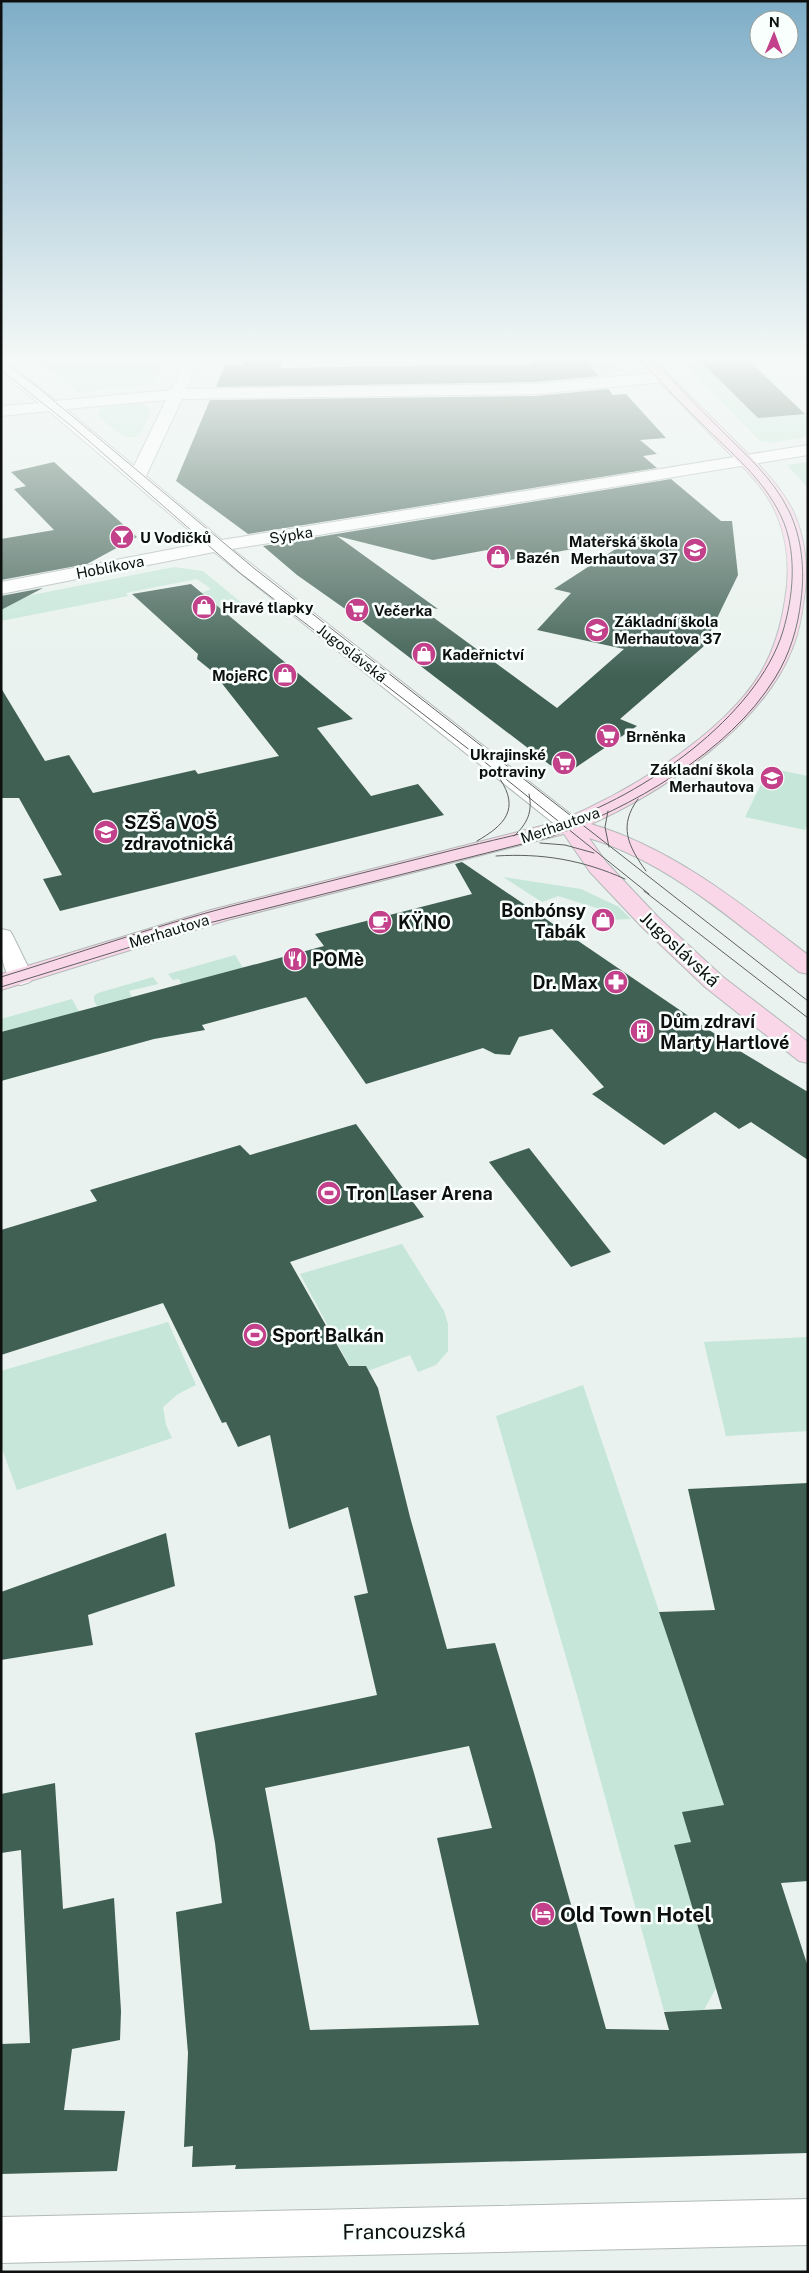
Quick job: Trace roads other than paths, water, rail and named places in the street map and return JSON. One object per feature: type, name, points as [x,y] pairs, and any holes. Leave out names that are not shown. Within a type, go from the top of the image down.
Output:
[{"type":"street","name":"Jugoslávská","points":[[123,465],[247,571],[570,824],[584,849],[598,867],[650,922],[714,982],[808,1056]]},
{"type":"street","points":[[137,477],[143,465]]},
{"type":"street","name":"Sýpka","points":[[219,546],[715,465]]},
{"type":"street","name":"Merhautova","points":[[11,979],[218,915],[529,837],[570,824],[611,807],[632,795],[707,743],[747,707],[775,667],[790,627],[796,599],[797,548],[791,528],[778,500],[751,465]]},
{"type":"street","name":"Hoblíkova","points":[[1,588],[219,546]]},
{"type":"street","name":"Jugoslávská","points":[[570,824],[606,835],[630,845],[679,872],[718,898],[808,967]]},
{"type":"street","points":[[1,936],[11,979]]},
{"type":"street","name":"Francouzská","points":[[1,2240],[808,2222]]},
{"type":"tram line","points":[[116,465],[240,573],[530,798]]},
{"type":"tram line","points":[[131,465],[255,569],[573,818]]},
{"type":"tram line","points":[[573,818],[625,794],[659,774],[692,750],[722,723],[749,694],[769,663],[783,631],[789,605],[792,577],[791,549],[784,523],[777,509],[761,484],[744,465]]},
{"type":"tram line","points":[[608,812],[644,794],[675,775],[705,754],[732,730],[755,705],[775,678],[789,650],[800,610],[802,589],[800,543],[783,499],[756,465]]},
{"type":"tram line","points":[[477,841],[502,822],[509,808],[509,799],[500,779]]},
{"type":"tram line","points":[[529,794],[530,798]]},
{"type":"tram line","points":[[515,835],[526,822],[530,806],[530,798]]},
{"type":"tram line","points":[[530,798],[560,823]]},
{"type":"tram line","points":[[638,799],[628,818],[627,827],[630,844],[646,871]]},
{"type":"tram line","points":[[582,824],[608,812]]},
{"type":"tram line","points":[[608,812],[605,827],[609,845]]},
{"type":"tram line","points":[[560,823],[573,818]]},
{"type":"tram line","points":[[573,818],[582,824]]},
{"type":"tram line","points":[[515,835],[560,823]]},
{"type":"tram line","points":[[560,823],[569,830]]},
{"type":"tram line","points":[[569,830],[582,824]]},
{"type":"tram line","points":[[582,824],[609,845]]},
{"type":"tram line","points":[[1,987],[205,924],[550,837],[569,830]]},
{"type":"tram line","points":[[569,830],[649,894]]},
{"type":"tram line","points":[[1,977],[228,907],[515,835]]},
{"type":"tram line","points":[[540,843],[565,845],[594,853]]},
{"type":"tram line","points":[[609,845],[808,1001]]},
{"type":"tram line","points":[[496,856],[513,855],[562,859],[594,867],[625,879]]},
{"type":"tram line","points":[[644,891],[808,1018]]},
{"type":"place","name":"U Vodičků","points":[[122,537]]},
{"type":"place","name":"Mateřská škola Merhautova 37","points":[[695,550]]},
{"type":"place","name":"Bazén","points":[[498,557]]},
{"type":"place","name":"Hravé tlapky","points":[[204,607]]},
{"type":"place","name":"Večerka","points":[[357,610]]},
{"type":"place","name":"Základní škola Merhautova 37","points":[[597,630]]},
{"type":"place","name":"Kadeřnictví","points":[[424,654]]},
{"type":"place","name":"MojeRC","points":[[285,675]]},
{"type":"place","name":"Brněnka","points":[[608,736]]},
{"type":"place","name":"Ukrajinské potraviny","points":[[564,763]]},
{"type":"place","name":"Základní škola Merhautova","points":[[772,778]]},
{"type":"place","name":"SZŠ a VOŠ zdravotnická","points":[[106,832]]},
{"type":"place","name":"Bonbónsy Tabák","points":[[603,920]]},
{"type":"place","name":"KŸNO","points":[[380,922]]},
{"type":"place","name":"POMè","points":[[295,959]]},
{"type":"place","name":"Dr. Max","points":[[616,982]]},
{"type":"place","name":"Dům zdraví Marty Hartlové","points":[[642,1031]]},
{"type":"place","name":"Tron Laser Arena","points":[[329,1193]]},
{"type":"place","name":"Sport Balkán","points":[[255,1335]]},
{"type":"place","name":"Old Town Hotel","points":[[543,1914]]}]
